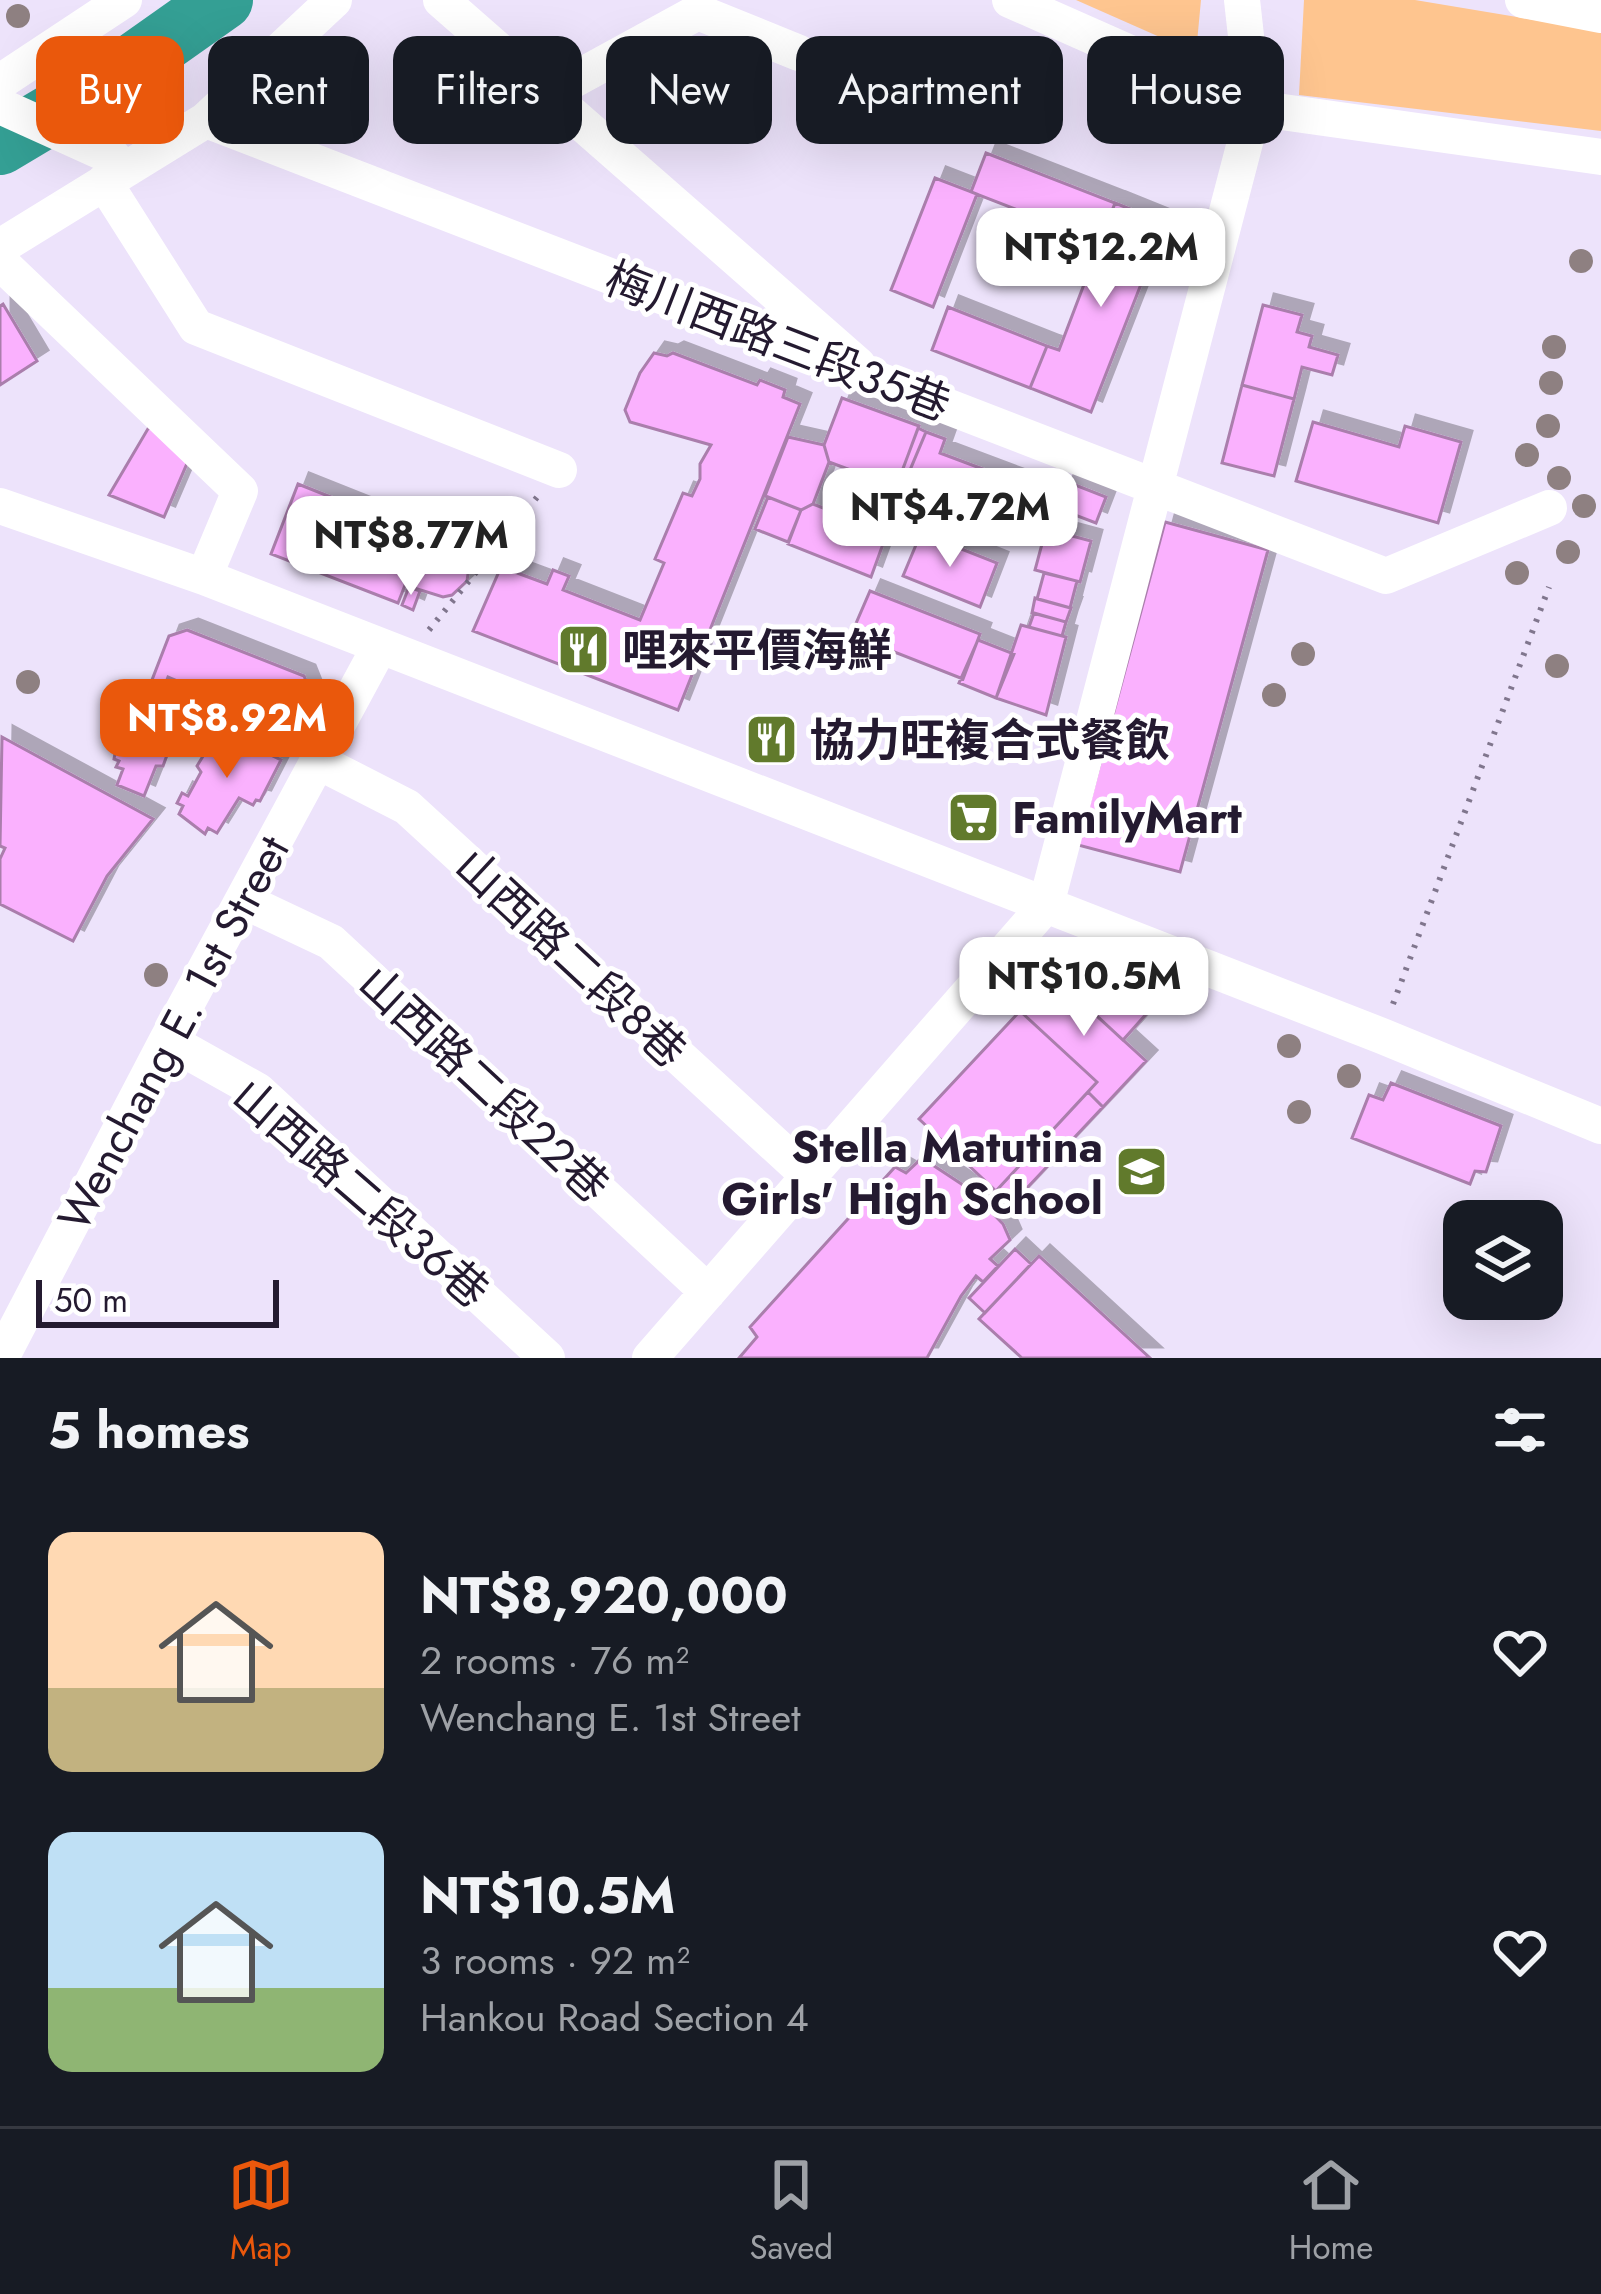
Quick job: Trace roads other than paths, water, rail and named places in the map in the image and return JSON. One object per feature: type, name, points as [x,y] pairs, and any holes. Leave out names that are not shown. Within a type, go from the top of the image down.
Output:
[{"type":"street","points":[[0,82],[124,0]]},
{"type":"street","points":[[0,247],[114,170],[206,120],[334,0]]},
{"type":"street","points":[[441,0],[482,36]]},
{"type":"street","points":[[1010,0],[1091,36]]},
{"type":"street","points":[[1242,0],[1246,36]]},
{"type":"street","points":[[1523,0],[1601,14]]},
{"type":"street","points":[[582,75],[698,12],[796,52]]},
{"type":"street","points":[[0,106],[114,170],[196,327],[559,470]]},
{"type":"street","points":[[1284,112],[1601,158]]},
{"type":"street","name":"梅川西路三段35巷","points":[[206,120],[1386,576],[1549,508]]},
{"type":"street","points":[[582,124],[869,374]]},
{"type":"street","points":[[650,1358],[1046,905],[1245,144]]},
{"type":"street","points":[[0,262],[240,491],[204,577]]},
{"type":"street","points":[[0,506],[204,577],[1382,1036],[1601,1126]]},
{"type":"street","name":"Wenchang E. 1st Street","points":[[1,1358],[166,1040],[319,763],[394,651]]},
{"type":"street","name":"山西路二段8巷","points":[[319,763],[407,807],[809,1176]]},
{"type":"street","name":"山西路二段22巷","points":[[244,902],[331,942],[709,1292]]},
{"type":"street","name":"山西路二段36巷","points":[[166,1040],[258,1091],[547,1358]]},
{"type":"waterway","points":[[0,145],[114,77],[223,0]]},
{"type":"place","name":"哩來平價海鮮","points":[[583,650]]},
{"type":"place","name":"協力旺複合式餐飲","points":[[771,740]]},
{"type":"place","name":"FamilyMart","points":[[973,817]]},
{"type":"place","name":"Stella Matutina Girls' High School","points":[[1142,1172]]}]
